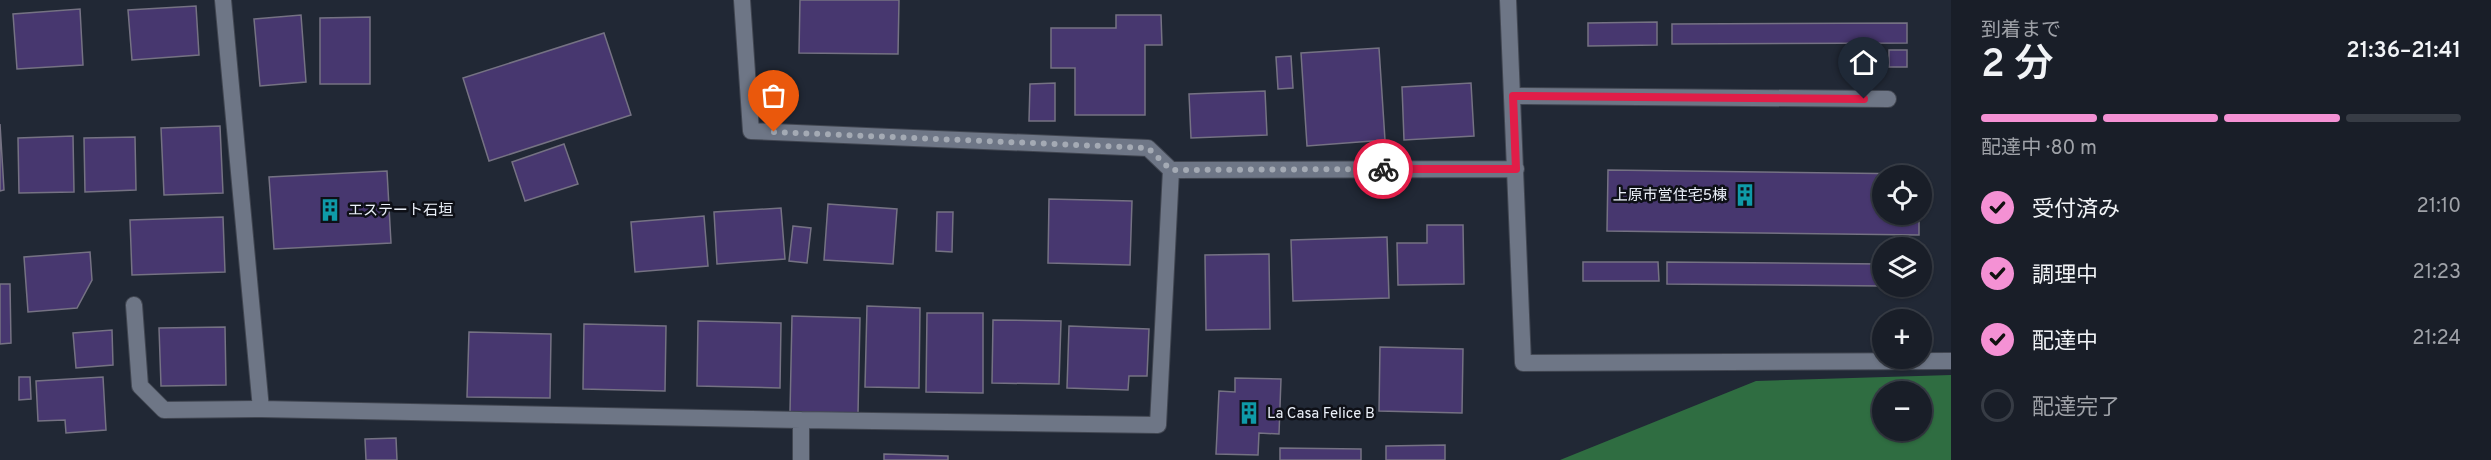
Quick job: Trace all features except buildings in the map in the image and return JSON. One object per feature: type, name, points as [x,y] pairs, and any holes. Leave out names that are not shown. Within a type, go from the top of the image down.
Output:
[{"type":"street","points":[[223,0],[261,409]]},
{"type":"street","points":[[742,0],[751,131],[1148,148],[1171,170],[1516,169]]},
{"type":"street","points":[[1508,0],[1523,363],[1951,361]]},
{"type":"street","points":[[1513,96],[1888,99]]},
{"type":"street","points":[[134,305],[140,386],[164,410],[261,409],[1158,425],[1171,170]]},
{"type":"street","points":[[801,420],[801,460]]},
{"type":"green space","points":[[1951,375],[1951,460],[1560,460],[1756,381]]},
{"type":"way so far","points":[[774,132],[1148,148],[1171,170],[1383,169]]},
{"type":"place","name":"上原市営住宅5棟","points":[[1745,195]]},
{"type":"place","name":"エステート石垣","points":[[330,210]]},
{"type":"place","name":"La Casa Felice B","points":[[1249,413]]},
{"type":"route","points":[[1383,169],[1516,169],[1513,96],[1864,99]]}]
